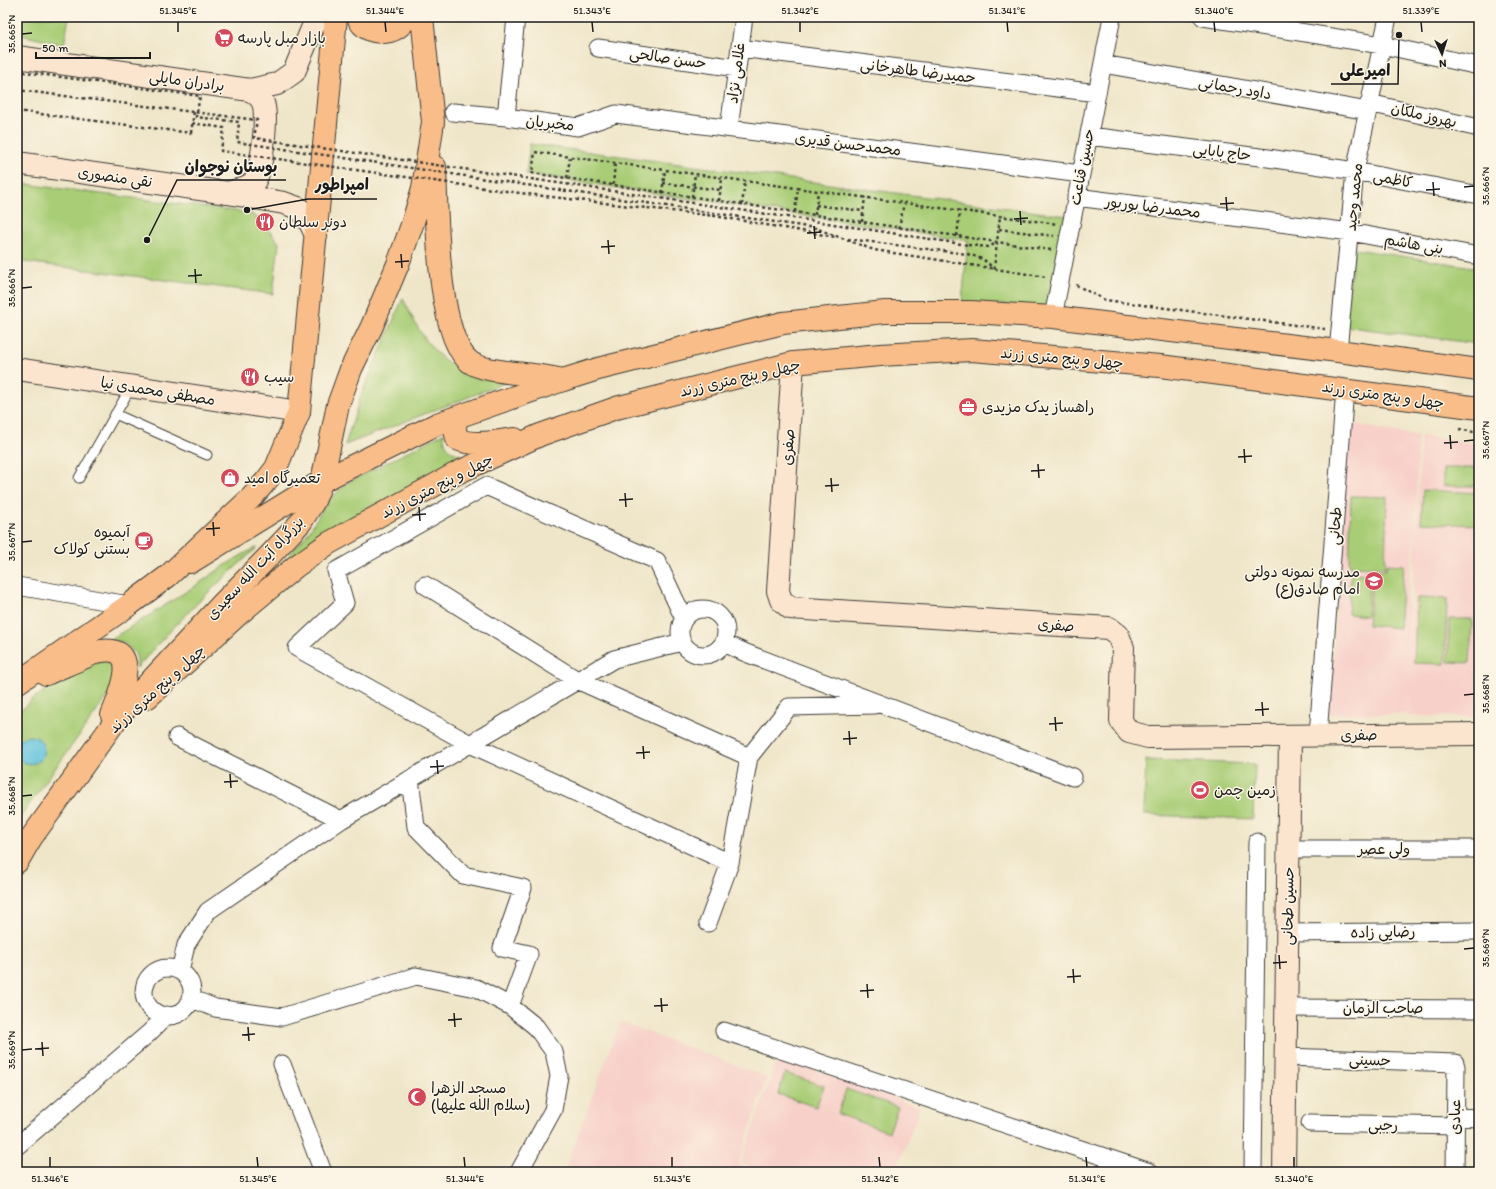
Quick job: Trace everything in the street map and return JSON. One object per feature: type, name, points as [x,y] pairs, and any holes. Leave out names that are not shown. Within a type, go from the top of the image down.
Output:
[{"type":"main road","points":[[168,576],[252,497],[266,481],[276,468],[299,412],[336,17]]},
{"type":"main road","points":[[358,17],[366,29],[378,32],[390,31],[401,25],[408,17]]},
{"type":"main road","name":"بزرگراه آیت الله سعیدی","points":[[17,862],[36,832],[121,713],[222,604],[301,522],[314,501],[322,481],[338,405],[351,369],[372,326],[414,222],[422,188],[433,122],[422,17]]},
{"type":"main road","points":[[433,122],[438,239],[444,302],[449,326],[457,346],[471,363],[487,368],[563,380]]},
{"type":"main road","points":[[17,684],[168,576],[322,481],[437,424],[598,369],[783,323],[885,312],[971,312],[1053,317],[1339,341],[1479,370]]},
{"type":"main road","name":"چهل و پنج متری زرند","points":[[103,738],[240,613],[295,566],[329,543],[457,473],[540,435],[616,408],[793,363],[880,355],[972,350],[1160,366],[1345,389],[1479,408]]},
{"type":"main road","points":[[456,417],[455,430],[457,439],[465,443],[484,443],[540,435]]},
{"type":"main road","points":[[17,684],[99,652],[110,651],[120,654],[126,664],[126,677],[103,738]]},
{"type":"street","name":"برادران مایلی","points":[[17,57],[250,90],[277,84],[294,72],[317,17]]},
{"type":"street","name":"مخبریان","points":[[506,117],[516,17]]},
{"type":"street","name":"غلامی نژاد","points":[[729,128],[744,17]]},
{"type":"street","name":"حسین قناعت","points":[[1053,317],[1112,17]]},
{"type":"street","points":[[1203,17],[1382,45],[1479,66]]},
{"type":"street","name":"محمد وحید","points":[[1339,341],[1355,171],[1388,17]]},
{"type":"street","name":"حسن صالحی","points":[[598,48],[737,68]]},
{"type":"street","name":"حمیدرضا طاهرخانی","points":[[740,48],[1097,93]]},
{"type":"street","name":"داود رحمانی","points":[[1103,64],[1369,107]]},
{"type":"street","points":[[228,193],[245,188],[254,182],[260,171],[266,113],[260,97],[250,90]]},
{"type":"street","name":"بهروز ملکان","points":[[1369,107],[1479,128]]},
{"type":"street","name":"مخبریان","points":[[453,112],[506,117],[578,127],[616,114]]},
{"type":"street","name":"محمدحسن قدیری","points":[[616,114],[1081,174]]},
{"type":"street","name":"حاج بابایی","points":[[1089,136],[1268,158],[1355,171]]},
{"type":"street","name":"نقی منصوری","points":[[17,163],[228,193],[284,203],[298,208],[307,216],[316,235]]},
{"type":"street","name":"کاظمی","points":[[1355,171],[1479,196]]},
{"type":"street","name":"محمدرضا بوربور","points":[[1076,197],[1350,232]]},
{"type":"street","name":"بنی هاشم","points":[[1350,232],[1479,256]]},
{"type":"street","name":"صفری","points":[[793,363],[778,591],[781,600],[790,608],[1109,628],[1118,635],[1123,648],[1121,721],[1130,732],[1148,737],[1479,734]]},
{"type":"street","name":"مصطفی محمدی نیا","points":[[17,369],[299,412]]},
{"type":"street","name":"طحانی","points":[[1318,735],[1345,389]]},
{"type":"street","points":[[684,619],[657,561],[486,486],[336,570],[345,603],[297,648],[470,744],[730,863]]},
{"type":"street","points":[[425,585],[577,680],[749,757]]},
{"type":"street","points":[[17,586],[128,605]]},
{"type":"street","points":[[706,609],[714,611],[725,622],[727,629],[724,643],[714,653],[700,655],[693,653],[682,642],[680,634],[684,619],[690,613],[698,610],[706,609]]},
{"type":"street","points":[[180,971],[186,945],[208,911],[342,820],[614,659],[682,642]]},
{"type":"street","points":[[724,643],[1073,777]]},
{"type":"street","points":[[708,923],[730,863],[749,757],[789,707],[883,705]]},
{"type":"street","name":"حسین طحانی","points":[[1284,1172],[1290,736]]},
{"type":"street","points":[[177,737],[342,820]]},
{"type":"street","points":[[410,779],[416,827],[463,875],[523,888],[502,948],[529,954],[510,1006]]},
{"type":"street","points":[[1253,1172],[1257,842]]},
{"type":"street","name":"ولی عصر","points":[[1288,849],[1479,849]]},
{"type":"street","name":"رضایی زاده","points":[[1287,933],[1479,931]]},
{"type":"street","points":[[17,1146],[149,1034],[167,1016],[182,1011],[187,1005],[192,990],[186,976],[180,971],[172,968],[156,970],[150,975],[144,990],[144,998],[148,1005],[153,1010],[167,1016]]},
{"type":"street","points":[[190,998],[215,1008],[282,1017],[416,976],[476,988],[510,1006],[536,1027],[554,1052],[559,1076],[553,1110],[518,1172]]},
{"type":"street","name":"صاحب الزمان","points":[[1286,1008],[1479,1009]]},
{"type":"street","points":[[724,1031],[1150,1172]]},
{"type":"street","name":"حسینی","points":[[1286,1057],[1455,1063]]},
{"type":"street","name":"عبادی","points":[[1455,1063],[1455,1172]]},
{"type":"street","points":[[282,1064],[323,1172]]},
{"type":"street","name":"رجبی","points":[[1310,1123],[1455,1122],[1479,1118]]},
{"type":"lane","points":[[79,478],[131,387]]},
{"type":"lane","points":[[115,414],[207,455]]},
{"type":"path","points":[[17,71],[200,96],[192,123],[191,133],[17,111]]},
{"type":"path","points":[[17,90],[257,120],[254,138],[968,245],[989,247],[997,242]]},
{"type":"path","points":[[196,112],[196,117],[239,122],[237,142],[815,228],[874,250],[1060,279],[1075,284],[1105,300],[1339,341]]},
{"type":"path","points":[[192,123],[224,128],[221,151],[527,194],[715,216],[844,238],[967,254],[980,257],[988,262],[994,269]]},
{"type":"path","points":[[999,229],[1057,237],[1058,224],[535,152],[532,173],[1055,251]]},
{"type":"path","points":[[567,178],[570,157]]},
{"type":"path","points":[[613,185],[615,163]]},
{"type":"path","points":[[662,193],[665,170]]},
{"type":"path","points":[[692,197],[695,174]]},
{"type":"path","points":[[719,201],[722,178]]},
{"type":"path","points":[[742,204],[745,181]]},
{"type":"path","points":[[663,183],[693,188],[721,190]]},
{"type":"path","points":[[795,212],[798,188]]},
{"type":"path","points":[[815,215],[818,191]]},
{"type":"path","points":[[862,222],[864,198]]},
{"type":"path","points":[[899,228],[904,203]]},
{"type":"path","points":[[816,205],[863,211]]},
{"type":"path","points":[[957,236],[960,211]]},
{"type":"path","points":[[994,269],[1000,216]]},
{"type":"path","points":[[1459,429],[1479,433]]},
{"type":"shaded area","points":[[1347,423],[1418,436],[1415,534],[1408,596],[1410,647],[1421,436],[1479,444],[1479,717],[1407,716],[1409,678],[1406,714],[1329,714]]},
{"type":"shaded area","points":[[620,1022],[767,1077],[738,1165],[754,1172],[564,1172]]},
{"type":"shaded area","points":[[778,1057],[920,1107],[896,1172],[760,1172],[741,1163]]},
{"type":"green space","points":[[17,17],[69,17],[64,45],[17,34]]},
{"type":"green space","points":[[530,144],[1067,216],[1047,304],[1041,307],[962,303],[968,240],[526,174]]},
{"type":"green space","points":[[24,184],[250,213],[265,224],[279,243],[273,294],[17,261],[17,238]]},
{"type":"green space","points":[[1355,249],[1479,268],[1479,344],[1343,326]]},
{"type":"green space","points":[[403,298],[420,331],[435,351],[444,359],[465,371],[507,382],[345,445],[360,398]]},
{"type":"green space","points":[[444,433],[447,447],[451,451],[465,456],[481,457],[277,570],[308,533],[327,502],[347,483]]},
{"type":"green space","points":[[1443,468],[1478,468],[1478,486],[1443,486]]},
{"type":"green space","points":[[1423,490],[1479,493],[1479,525],[1421,523]]},
{"type":"green space","points":[[1351,496],[1387,497],[1385,567],[1349,566]]},
{"type":"green space","points":[[258,547],[195,605],[137,668],[135,653],[124,643],[118,641],[104,643],[195,586],[233,560]]},
{"type":"green space","points":[[1387,564],[1404,565],[1399,628],[1368,625],[1373,569],[1386,570]]},
{"type":"green space","points":[[1351,573],[1370,574],[1367,616],[1348,614]]},
{"type":"green space","points":[[1417,598],[1447,599],[1445,664],[1414,663]]},
{"type":"green space","points":[[1449,619],[1472,619],[1470,663],[1448,662]]},
{"type":"green space","points":[[106,660],[114,663],[117,671],[110,693],[17,821],[17,714],[35,697],[90,661]]},
{"type":"green space","name":"زمین چمن","points":[[1146,760],[1255,764],[1253,819],[1144,815]]},
{"type":"green space","points":[[785,1073],[824,1086],[816,1107],[778,1094]]},
{"type":"green space","points":[[846,1089],[898,1107],[889,1132],[838,1114]]},
{"type":"water","points":[[30,736],[40,740],[44,750],[40,760],[30,764],[20,760],[16,750],[20,740]]},
{"type":"place","name":"امیرعلی","points":[[1399,35]]},
{"type":"place","name":"بازار مبل پارسه","points":[[224,38]]},
{"type":"place","name":"امپراطور","points":[[247,210]]},
{"type":"place","name":"دونر سلطان","points":[[265,222]]},
{"type":"place","name":"بوستان نوجوان","points":[[147,240]]},
{"type":"place","name":"سیب","points":[[250,377]]},
{"type":"place","name":"راهساز یدک مزیدی","points":[[968,407]]},
{"type":"place","name":"تعمیرگاه امید","points":[[230,478]]},
{"type":"place","name":"آبمیوه بستنی کولاک","points":[[144,541]]},
{"type":"place","name":"مدرسه نمونه دولتی امام صادق(ع)","points":[[1374,581]]},
{"type":"place","name":"زمین چمن","points":[[1200,790]]},
{"type":"place","name":"مسجد الزهرا (سلام الله علیها)","points":[[417,1097]]}]
